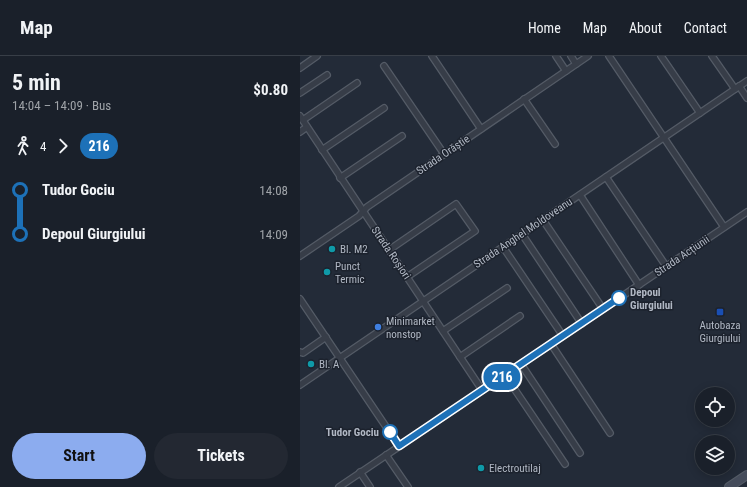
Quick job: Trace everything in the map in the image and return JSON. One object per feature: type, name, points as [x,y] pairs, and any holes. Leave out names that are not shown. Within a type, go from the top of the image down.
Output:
[{"type":"street","points":[[300,68],[317,56]]},
{"type":"street","points":[[432,56],[481,129]]},
{"type":"street","points":[[556,56],[566,71]]},
{"type":"street","points":[[571,56],[576,64]]},
{"type":"street","name":"Strada Orăștie","points":[[300,256],[363,212],[367,207],[588,56]]},
{"type":"street","points":[[609,56],[724,227]]},
{"type":"street","points":[[662,56],[700,112]]},
{"type":"street","points":[[712,56],[737,88],[747,98]]},
{"type":"street","points":[[384,66],[444,154]]},
{"type":"street","points":[[300,93],[327,75]]},
{"type":"street","name":"Strada Anghel Moldoveanu","points":[[300,385],[339,357],[747,81]]},
{"type":"street","points":[[301,118],[357,84]]},
{"type":"street","points":[[524,99],[555,144]]},
{"type":"street","points":[[322,150],[384,108]]},
{"type":"street","name":"Strada Roșiori","points":[[301,118],[482,390]]},
{"type":"street","points":[[300,132],[307,127]]},
{"type":"street","points":[[340,178],[402,136]]},
{"type":"street","points":[[606,177],[666,266]]},
{"type":"street","points":[[580,195],[639,285]]},
{"type":"street","points":[[389,250],[456,204],[475,232],[407,277]]},
{"type":"street","points":[[745,213],[746,220]]},
{"type":"street","name":"Strada Acțiunii","points":[[341,486],[745,213]]},
{"type":"street","points":[[543,220],[603,309]]},
{"type":"street","points":[[522,234],[582,324]]},
{"type":"street","points":[[503,247],[562,336]]},
{"type":"street","points":[[443,331],[507,288]]},
{"type":"street","points":[[300,299],[399,446]]},
{"type":"street","points":[[460,357],[520,316]]},
{"type":"street","points":[[300,352],[303,353],[326,337]]},
{"type":"street","points":[[551,344],[610,433]]},
{"type":"street","points":[[521,364],[580,453]]},
{"type":"street","points":[[505,375],[564,464]]},
{"type":"street","points":[[386,455],[408,487]]},
{"type":"street","points":[[360,472],[370,487]]},
{"type":"street","points":[[729,487],[747,475]]},
{"type":"bus line","name":"216","points":[[390,432],[399,446],[619,298]]},
{"type":"place","name":"Bl. M2","points":[[332,249]]},
{"type":"place","name":"Punct Termic","points":[[327,272]]},
{"type":"place","name":"Depoul Giurgiului","points":[[619,298]]},
{"type":"place","name":"Autobaza Giurgiului","points":[[720,312]]},
{"type":"place","name":"Minimarket nonstop","points":[[378,327]]},
{"type":"place","name":"Bl. A","points":[[311,364]]},
{"type":"place","name":"Tudor Gociu","points":[[390,432]]},
{"type":"place","name":"Electroutilaj","points":[[481,468]]}]
